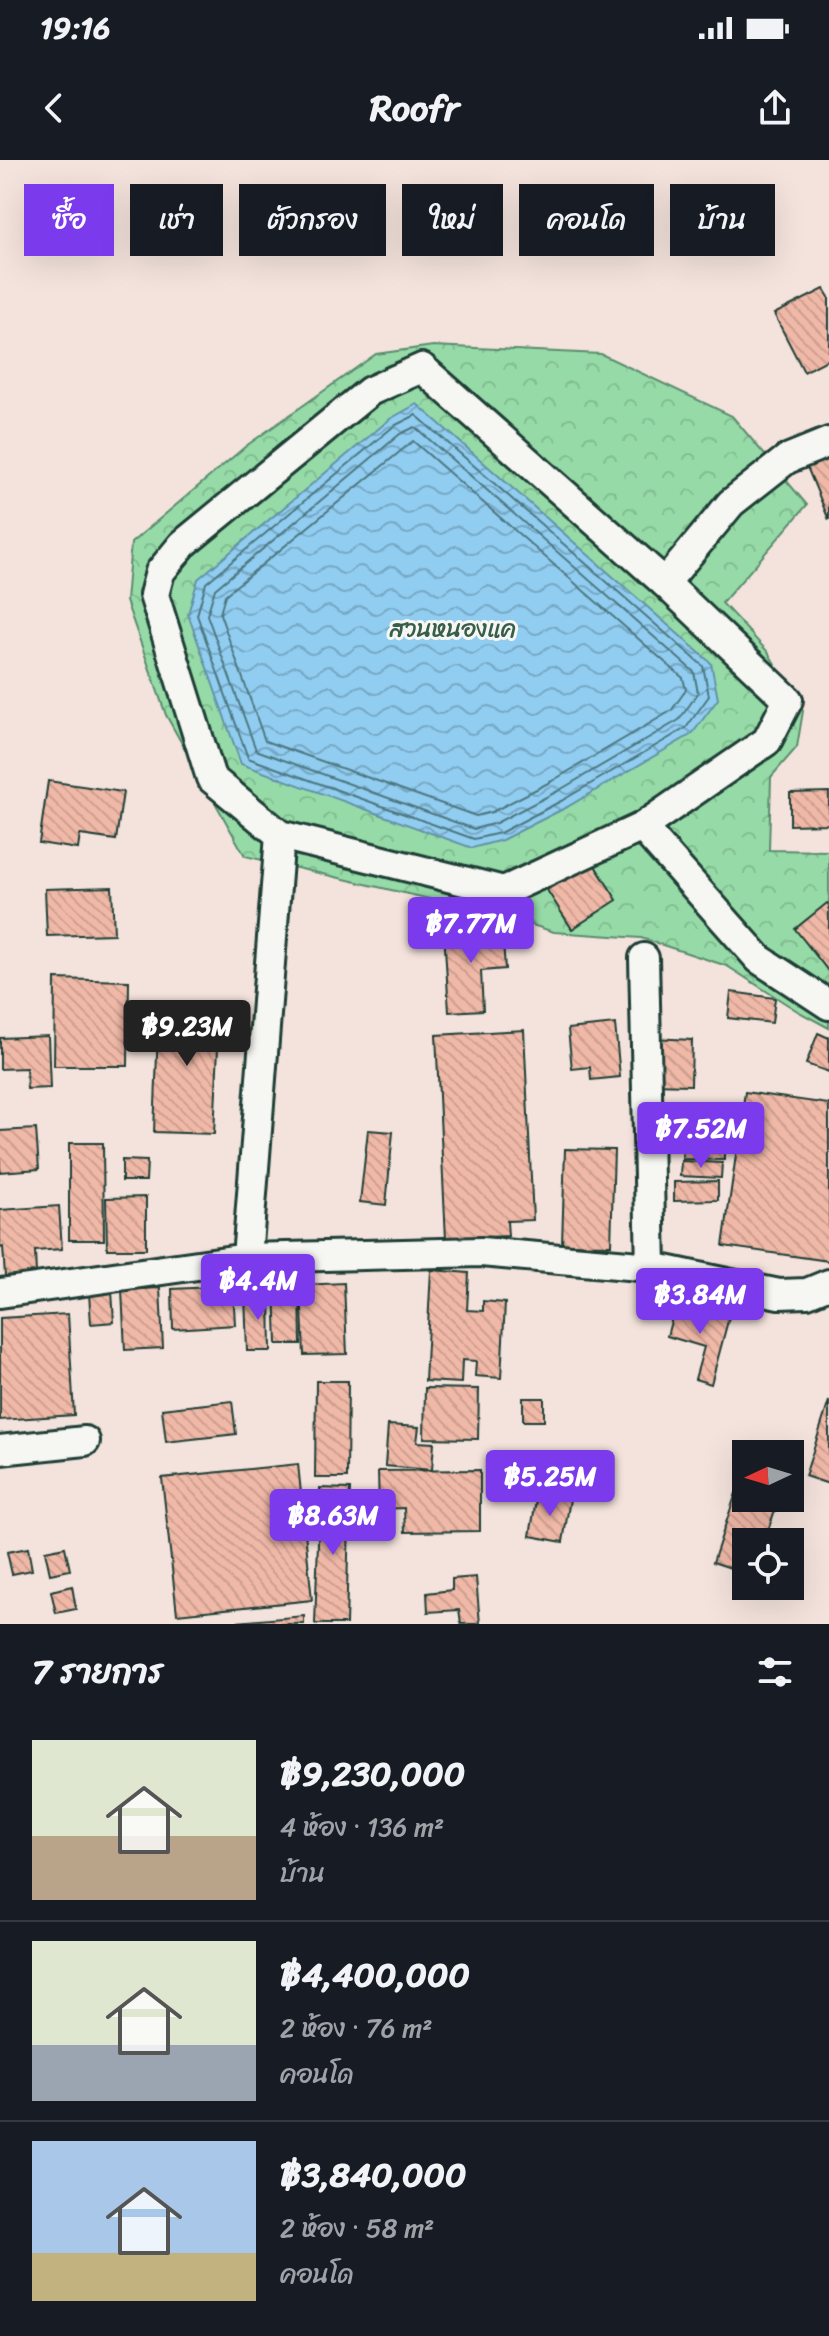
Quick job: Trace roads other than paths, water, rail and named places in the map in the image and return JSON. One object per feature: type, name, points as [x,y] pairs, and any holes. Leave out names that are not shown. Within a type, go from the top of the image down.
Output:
[{"type":"street","points":[[422,368],[665,583],[788,700],[767,741],[642,827],[504,891],[280,835],[211,778],[154,595],[160,572],[183,544],[370,391],[422,368]]},
{"type":"street","points":[[665,583],[731,503],[787,459],[829,442]]},
{"type":"street","points":[[642,827],[759,959],[829,1005]]},
{"type":"street","points":[[247,1258],[280,835]]},
{"type":"street","points":[[644,958],[651,1267]]},
{"type":"street","points":[[0,1293],[247,1258],[481,1252],[651,1267],[779,1294],[807,1293],[829,1284]]},
{"type":"street","points":[[0,1450],[85,1441]]},
{"type":"water","points":[[417,404],[711,663],[718,699],[692,734],[567,807],[502,840],[472,848],[241,764],[188,614],[198,579],[390,419]]},
{"type":"park label","name":"สวนหนองแค","points":[[453,629]]}]
